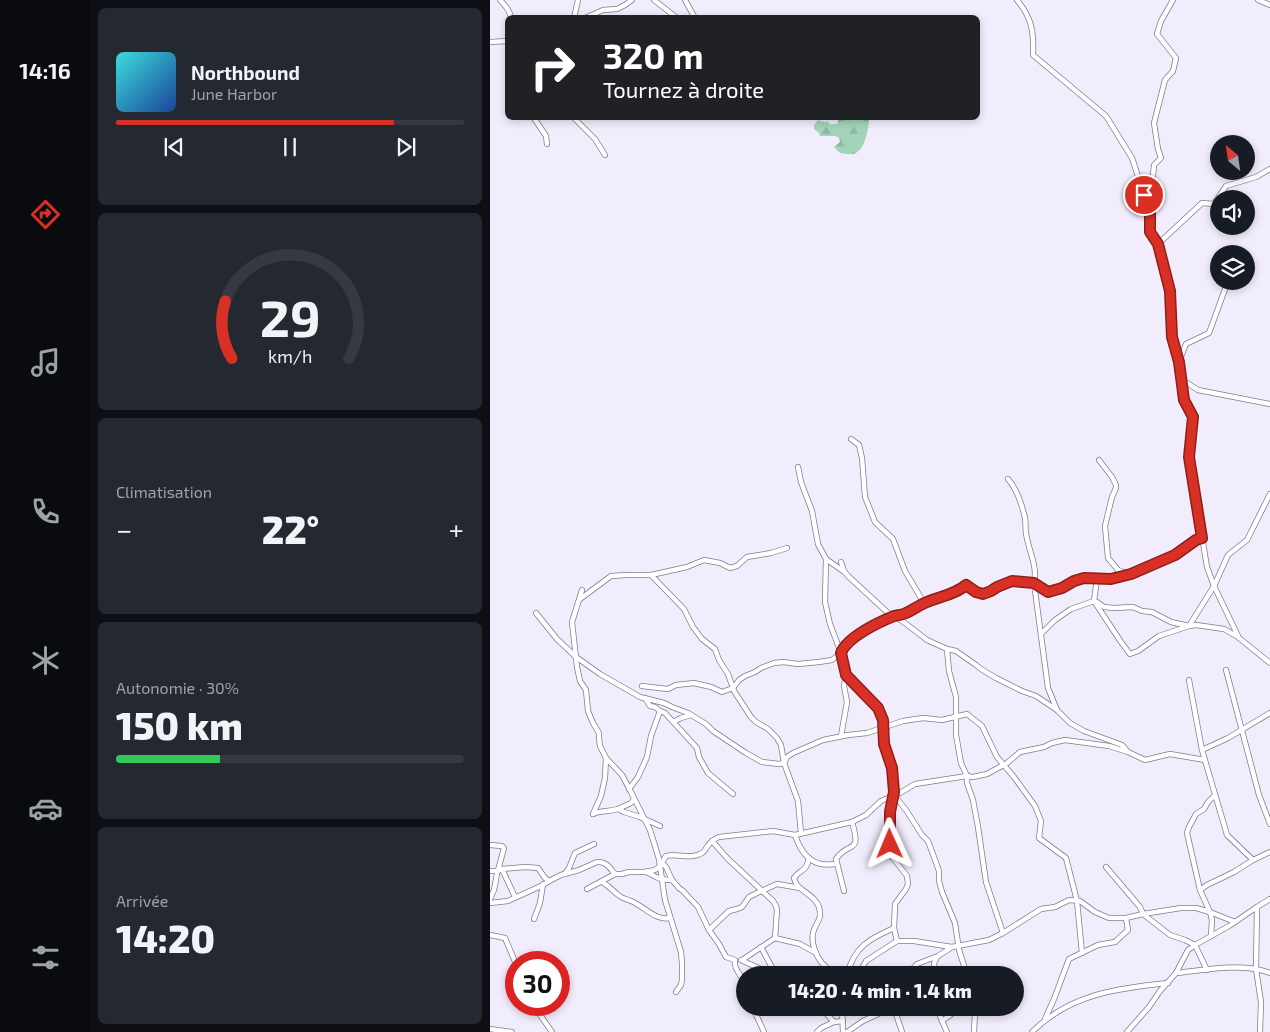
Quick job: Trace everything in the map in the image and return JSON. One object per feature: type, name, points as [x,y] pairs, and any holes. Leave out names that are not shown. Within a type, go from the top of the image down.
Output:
[{"type":"street","points":[[575,15],[578,0]]},
{"type":"street","points":[[592,15],[603,10],[617,8],[632,0]]},
{"type":"street","points":[[654,0],[673,15]]},
{"type":"street","points":[[685,0],[692,15]]},
{"type":"street","points":[[1017,0],[1027,12],[1033,36],[1033,55],[1106,116],[1132,158],[1150,213]]},
{"type":"street","points":[[1174,0],[1161,21],[1157,34],[1176,58],[1173,71],[1165,80],[1154,123],[1161,158],[1154,165],[1150,232],[1158,244],[1170,291],[1172,337],[1179,362],[1184,400],[1193,417],[1189,457],[1207,566],[1214,586],[1240,638]]},
{"type":"street","points":[[1258,0],[1270,3]]},
{"type":"street","points":[[502,1],[510,15]]},
{"type":"street","points":[[490,42],[505,41]]},
{"type":"street","points":[[535,120],[546,136],[547,144]]},
{"type":"street","points":[[576,120],[595,139],[604,155]]},
{"type":"street","points":[[1158,244],[1202,203],[1214,204],[1226,186],[1256,177],[1270,168]]},
{"type":"street","points":[[1179,362],[1186,344],[1209,333],[1225,290]]},
{"type":"street","points":[[1181,379],[1198,390],[1270,404]]},
{"type":"street","points":[[851,439],[859,445],[865,497],[875,522],[893,539],[905,570],[924,603]]},
{"type":"street","points":[[1099,460],[1116,485],[1105,526],[1108,558],[1118,570],[1131,574]]},
{"type":"street","points":[[798,467],[801,482],[812,511],[818,544],[826,559],[844,571],[884,609],[927,640],[956,651],[981,669],[1022,691],[1036,696],[1057,710],[1070,723],[1084,731],[1122,745],[1128,752]]},
{"type":"street","points":[[1008,479],[1015,489],[1024,517],[1026,534],[1033,559],[1034,583],[1048,688],[1057,710]]},
{"type":"street","points":[[1190,626],[1214,586],[1228,555],[1247,540],[1270,494]]},
{"type":"street","points":[[642,686],[668,689],[676,685],[694,683],[722,692],[733,688],[745,676],[774,663],[798,664],[832,660],[841,653],[845,646],[872,626],[894,616],[904,614],[966,585],[976,592],[983,594],[1012,581],[1034,583],[1048,592],[1084,578],[1111,579],[1131,574],[1175,555],[1196,540],[1202,538]]},
{"type":"street","points":[[579,600],[612,576],[651,575],[704,560],[720,563],[730,568],[737,566],[747,557],[787,548]]},
{"type":"street","points":[[826,559],[825,602],[846,675],[844,686],[847,702],[841,736]]},
{"type":"street","points":[[841,562],[844,571]]},
{"type":"street","points":[[651,575],[684,609],[702,639],[715,648],[733,688],[751,718],[768,729],[777,738],[781,745],[784,762],[798,801],[801,833]]},
{"type":"street","points":[[1097,579],[1094,601],[1130,654],[1138,651],[1159,636],[1196,625],[1224,629],[1240,638],[1270,662]]},
{"type":"street","points":[[582,590],[572,622],[580,681],[586,690],[588,711],[599,733],[600,746],[606,758],[622,775],[652,837],[660,866],[665,900],[681,952],[682,980],[676,992]]},
{"type":"street","points":[[1041,634],[1055,620],[1071,609],[1094,601]]},
{"type":"street","points":[[1094,601],[1104,607],[1133,607],[1152,612],[1171,622],[1190,626]]},
{"type":"street","points":[[536,613],[557,639],[576,657],[614,682],[645,698],[664,702],[691,715],[762,762],[779,764],[784,762],[789,756],[814,743],[829,738],[851,734],[867,734],[908,720],[923,718],[942,720],[967,714],[982,726],[994,752],[1035,806],[1040,821],[1039,838],[1066,858],[1077,901],[1082,953]]},
{"type":"street","points":[[947,649],[949,671],[956,697],[956,735],[961,763],[967,776],[967,783],[973,800],[986,882],[1003,933]]},
{"type":"street","points":[[1226,670],[1259,795],[1270,824]]},
{"type":"street","points":[[846,675],[878,708],[883,720],[884,744],[892,768],[894,795],[890,818],[890,844],[893,858],[907,876],[908,884],[895,904],[894,928],[897,941]]},
{"type":"street","points":[[1188,680],[1202,750],[1227,835],[1252,860]]},
{"type":"street","points":[[645,698],[650,706],[655,706],[665,713],[678,726],[696,748],[708,773],[732,794]]},
{"type":"street","points":[[629,789],[638,777],[647,757],[651,736],[660,711]]},
{"type":"street","points":[[1202,750],[1270,713]]},
{"type":"street","points":[[673,722],[691,715]]},
{"type":"street","points":[[644,872],[655,870],[666,856],[702,853],[712,841],[719,837],[773,831],[795,835],[852,822],[866,815],[881,801],[919,782],[987,774],[1020,752],[1041,748],[1065,740],[1105,746],[1128,752],[1145,760],[1170,754],[1205,760]]},
{"type":"street","points":[[606,758],[605,778],[601,796],[593,814],[602,810],[611,811],[618,809],[634,799]]},
{"type":"street","points":[[894,795],[928,841],[939,871],[942,892],[955,922],[958,946],[964,966]]},
{"type":"street","points":[[1211,936],[1212,920],[1200,890],[1187,833],[1196,814],[1204,809],[1215,795]]},
{"type":"street","points":[[618,809],[660,826]]},
{"type":"street","points":[[844,891],[836,859],[853,846],[856,840],[852,822]]},
{"type":"street","points":[[795,835],[800,848],[810,858],[822,864],[837,864]]},
{"type":"street","points":[[712,841],[728,859],[774,901],[777,910],[775,938]]},
{"type":"street","points":[[565,873],[570,868],[575,853],[594,844]]},
{"type":"street","points":[[490,845],[502,846],[504,848],[500,870],[490,899]]},
{"type":"street","points":[[1200,890],[1252,860],[1270,852]]},
{"type":"street","points":[[810,858],[807,868],[794,878],[800,888],[813,898],[820,909],[820,920],[813,934],[816,953],[825,966]]},
{"type":"street","points":[[490,902],[515,898],[565,873],[579,870],[600,861],[610,866],[615,874]]},
{"type":"street","points":[[660,866],[663,864],[666,867],[672,880],[694,902],[726,957],[742,960],[755,966]]},
{"type":"street","points":[[490,871],[534,867],[538,868],[549,881]]},
{"type":"street","points":[[1106,867],[1132,896],[1143,914],[1170,935],[1195,945],[1207,970]]},
{"type":"street","points":[[500,870],[515,898]]},
{"type":"street","points":[[587,889],[615,874],[629,872],[650,873],[656,878],[672,880]]},
{"type":"street","points":[[534,918],[540,903],[543,875]]},
{"type":"street","points":[[602,882],[618,895],[650,913],[670,918]]},
{"type":"street","points":[[709,930],[729,911],[742,907],[749,897],[777,884],[800,888]]},
{"type":"street","points":[[1127,1032],[1176,973],[1188,950],[1270,899]]},
{"type":"street","points":[[863,966],[866,961],[897,941],[914,941],[952,947],[989,940],[1041,909],[1055,907],[1069,900],[1080,901],[1095,912],[1109,918],[1126,918],[1181,908],[1196,908],[1235,922]]},
{"type":"street","points":[[1257,907],[1256,969],[1261,1002],[1260,1032]]},
{"type":"street","points":[[1035,1031],[1045,1020],[1069,959],[1098,945],[1115,942],[1128,930],[1126,918]]},
{"type":"street","points":[[850,966],[859,948],[894,928]]},
{"type":"street","points":[[490,935],[505,938],[510,951]]},
{"type":"street","points":[[742,960],[775,938],[794,942],[816,953]]},
{"type":"street","points":[[762,947],[771,966]]},
{"type":"street","points":[[915,966],[938,956],[952,947]]},
{"type":"street","points":[[934,966],[938,956]]},
{"type":"street","points":[[735,960],[736,969]]},
{"type":"street","points":[[1176,973],[1229,968],[1256,969],[1270,973]]},
{"type":"street","points":[[1045,1020],[1084,999],[1102,992],[1168,983]]},
{"type":"street","points":[[541,1016],[552,1032]]},
{"type":"street","points":[[757,1016],[764,1032]]},
{"type":"street","points":[[828,1016],[834,1022]]},
{"type":"street","points":[[843,1016],[845,1032],[874,1016]]},
{"type":"street","points":[[895,1016],[902,1032]]},
{"type":"street","points":[[940,1016],[947,1032]]},
{"type":"street","points":[[942,1021],[949,1016]]},
{"type":"street","points":[[974,1032],[975,1016]]},
{"type":"street","points":[[817,1032],[834,1022],[843,1021]]},
{"type":"street","points":[[490,1029],[512,1032]]},
{"type":"green space","points":[[818,120],[837,124],[838,120],[869,120],[866,139],[861,149],[851,154],[840,153],[834,147],[840,142],[839,138],[836,136],[820,136],[814,129],[814,125]]},
{"type":"route","points":[[890,844],[890,812],[894,792],[892,768],[884,744],[883,720],[878,708],[846,675],[841,653],[845,646],[872,626],[894,616],[904,614],[966,585],[976,592],[983,594],[1012,581],[1034,583],[1048,592],[1084,578],[1111,579],[1131,574],[1175,555],[1196,540],[1202,538],[1189,457],[1193,417],[1184,400],[1179,362],[1172,337],[1170,291],[1158,244],[1150,232],[1150,213],[1144,195]]}]
